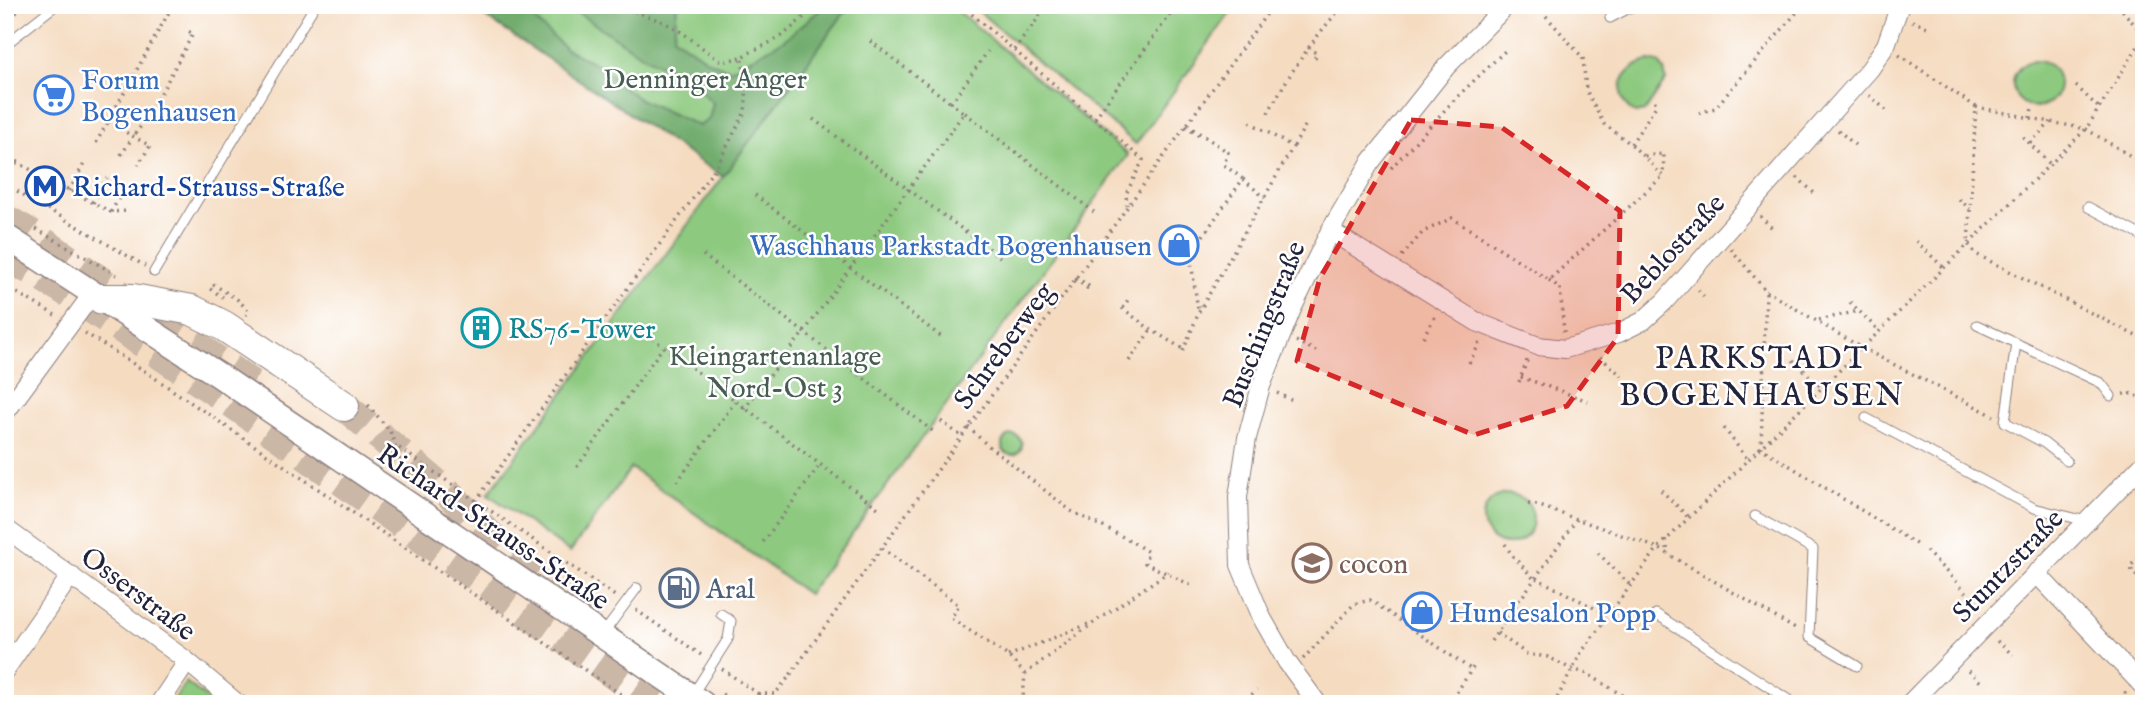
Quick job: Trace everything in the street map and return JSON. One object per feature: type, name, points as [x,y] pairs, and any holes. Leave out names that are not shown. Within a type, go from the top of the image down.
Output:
[{"type":"highway","points":[[98,296],[133,299],[192,310],[225,326],[344,406]]},
{"type":"main road","name":"Richard-Strauss-Straße","points":[[14,228],[98,296],[698,700]]},
{"type":"street","name":"Buschingstraße","points":[[1318,704],[1292,670],[1262,618],[1240,565],[1238,497],[1247,438],[1261,386],[1292,309],[1330,231],[1370,163],[1446,68],[1507,5]]},
{"type":"street","name":"Beblostraße","points":[[1330,231],[1477,322],[1538,346],[1565,349],[1619,333],[1643,321],[1664,302],[1870,69],[1886,45],[1900,5]]},
{"type":"street","points":[[5,413],[71,325],[98,296]]},
{"type":"street","name":"Stuntzstraße","points":[[1909,704],[2144,463]]},
{"type":"street","name":"Osserstraße","points":[[5,528],[187,662],[239,704]]},
{"type":"street","points":[[2036,572],[2144,687]]},
{"type":"street","points":[[5,670],[71,575]]},
{"type":"street","points":[[159,704],[187,662]]},
{"type":"lane","points":[[5,45],[56,5]]},
{"type":"lane","points":[[154,272],[315,5]]},
{"type":"lane","points":[[1610,18],[1635,5]]},
{"type":"lane","points":[[2088,207],[2144,237]]},
{"type":"lane","points":[[1977,325],[2101,383],[2111,396]]},
{"type":"lane","points":[[2016,343],[2005,422],[2044,443],[2067,461]]},
{"type":"lane","points":[[1866,418],[2034,509],[2086,522]]},
{"type":"lane","points":[[1755,516],[1813,549],[1809,637],[1857,666]]},
{"type":"lane","points":[[602,635],[637,588]]},
{"type":"lane","points":[[698,700],[713,663],[728,639],[731,621],[720,614]]},
{"type":"lane","points":[[1656,614],[1795,704]]},
{"type":"path","points":[[5,18],[9,20],[24,5]]},
{"type":"path","points":[[96,143],[173,5]]},
{"type":"path","points":[[622,5],[680,31],[723,62],[741,57],[781,37],[818,5]]},
{"type":"path","points":[[961,5],[1143,160],[1126,194],[1127,207]]},
{"type":"path","points":[[1014,50],[1048,5]]},
{"type":"path","points":[[1095,118],[1177,5]]},
{"type":"path","name":"Schreberweg","points":[[758,694],[775,694],[1273,5]]},
{"type":"path","points":[[1268,113],[1287,77],[1343,5]]},
{"type":"path","points":[[1353,5],[1356,8],[1354,12]]},
{"type":"path","points":[[1699,113],[1715,108],[1803,5]]},
{"type":"path","points":[[1554,704],[1581,653],[1658,548],[2086,128],[2144,37],[2118,5]]},
{"type":"path","points":[[1546,16],[1583,58],[1586,90],[1604,124],[1631,144],[1663,176]]},
{"type":"path","points":[[1912,21],[1927,27]]},
{"type":"path","points":[[150,111],[165,89],[193,34],[186,30]]},
{"type":"path","points":[[870,41],[1094,212]]},
{"type":"path","points":[[1886,45],[1976,107],[2086,128],[2144,164]]},
{"type":"path","points":[[1308,47],[1317,54],[1314,59]]},
{"type":"path","points":[[1370,163],[1386,173],[1456,98],[1508,48]]},
{"type":"path","points":[[951,103],[988,51]]},
{"type":"path","points":[[476,501],[716,167],[745,112],[747,83],[741,57]]},
{"type":"path","points":[[2076,86],[2098,107]]},
{"type":"path","points":[[1866,92],[1886,110]]},
{"type":"path","points":[[1631,144],[1656,106],[1654,97]]},
{"type":"path","points":[[1976,107],[1968,244],[1976,254],[2142,339]]},
{"type":"path","points":[[2030,118],[2032,108]]},
{"type":"path","points":[[744,409],[804,332],[964,113]]},
{"type":"path","points":[[813,119],[1000,257]]},
{"type":"path","points":[[108,122],[149,146],[138,165]]},
{"type":"path","points":[[135,134],[144,122]]},
{"type":"path","points":[[1250,122],[1293,147]]},
{"type":"path","points":[[2029,144],[2050,122]]},
{"type":"path","points":[[1129,298],[1122,309],[1183,350],[1199,312],[1306,124]]},
{"type":"path","points":[[1186,126],[1228,152],[1224,165],[1227,171],[1243,179],[1265,198]]},
{"type":"path","points":[[1835,127],[1855,145]]},
{"type":"path","points":[[2023,137],[2050,164]]},
{"type":"path","points":[[121,155],[131,140]]},
{"type":"path","points":[[1549,280],[1663,176],[1664,154],[1643,156]]},
{"type":"path","points":[[12,156],[22,165],[111,212],[129,211]]},
{"type":"path","points":[[9,162],[22,165]]},
{"type":"path","points":[[69,191],[84,164]]},
{"type":"path","points":[[1794,175],[1814,192]]},
{"type":"path","points":[[93,203],[107,178]]},
{"type":"path","points":[[1190,254],[1243,179]]},
{"type":"path","points":[[5,184],[154,272]]},
{"type":"path","points":[[111,212],[125,188]]},
{"type":"path","points":[[755,195],[944,339]]},
{"type":"path","points":[[1959,199],[1970,209]]},
{"type":"path","points":[[5,210],[14,228]]},
{"type":"path","points":[[1759,216],[1773,229]]},
{"type":"path","points":[[1407,250],[1423,232],[1452,218],[1560,288],[1565,349]]},
{"type":"path","points":[[34,228],[126,280]]},
{"type":"path","points":[[1720,238],[1766,291],[1862,348],[2005,422]]},
{"type":"path","points":[[1916,241],[1944,268]]},
{"type":"path","points":[[1185,250],[1190,254],[1199,312]]},
{"type":"path","points":[[703,256],[934,432]]},
{"type":"path","points":[[213,284],[238,300],[243,307]]},
{"type":"path","points":[[5,286],[154,377],[635,704]]},
{"type":"path","points":[[1695,287],[1706,299]]},
{"type":"path","points":[[1761,448],[1766,291]]},
{"type":"path","points":[[1850,302],[1879,331]]},
{"type":"path","points":[[1816,321],[1859,311]]},
{"type":"path","points":[[1423,337],[1437,313]]},
{"type":"path","points":[[1129,361],[1150,331]]},
{"type":"path","points":[[647,334],[878,508]]},
{"type":"path","points":[[1468,363],[1483,338]]},
{"type":"path","points":[[577,467],[663,347]]},
{"type":"path","points":[[1530,356],[1520,380],[1588,401]]},
{"type":"path","points":[[1600,357],[1622,376]]},
{"type":"path","points":[[1793,360],[1822,388]]},
{"type":"path","points":[[5,363],[21,372]]},
{"type":"path","points":[[2111,396],[2129,393],[2139,397],[2144,395]]},
{"type":"path","points":[[677,482],[735,402]]},
{"type":"path","points":[[941,421],[961,436]]},
{"type":"path","points":[[968,427],[1071,511],[1129,540],[1148,552],[1146,563],[1194,586]]},
{"type":"path","points":[[1724,428],[1748,461]]},
{"type":"path","points":[[397,447],[773,704]]},
{"type":"path","points":[[1761,448],[1919,546]]},
{"type":"path","points":[[763,542],[820,465]]},
{"type":"path","points":[[1661,490],[1689,518]]},
{"type":"path","points":[[1528,504],[1658,548],[1809,637]]},
{"type":"path","points":[[1491,640],[1577,519]]},
{"type":"path","points":[[1666,540],[1668,554]]},
{"type":"path","points":[[1505,544],[1535,579],[1608,615]]},
{"type":"path","points":[[882,548],[960,605],[951,618],[1008,656],[1025,674],[1023,698]]},
{"type":"path","points":[[1926,551],[1992,618]]},
{"type":"path","points":[[1598,553],[1630,585]]},
{"type":"path","points":[[2144,554],[2131,565],[2132,571],[2144,584]]},
{"type":"path","points":[[1025,674],[1168,572]]},
{"type":"path","points":[[1292,670],[1354,604],[1370,600],[1473,668],[1449,704]]},
{"type":"path","points":[[1008,656],[1096,621]]},
{"type":"path","points":[[1497,633],[1527,654],[1548,657],[1588,674],[1636,704]]},
{"type":"path","points":[[1997,640],[2013,655]]},
{"type":"path","points":[[1968,671],[1983,684]]},
{"type":"path","points":[[1241,704],[1257,690]]},
{"type":"highlighted area","points":[[1411,120],[1501,127],[1620,211],[1618,337],[1567,406],[1474,435],[1297,361],[1320,278]]},
{"type":"green space","name":"Kleingartenanlage Nord-Ost 3","points":[[468,5],[951,5],[1128,155],[808,594],[631,468],[570,552],[488,494],[723,177]]},
{"type":"green space","name":"Denninger Anger","points":[[468,5],[515,5],[566,49],[598,65],[637,98],[699,126],[709,119],[713,103],[688,79],[643,56],[566,5],[677,5],[674,37],[707,60],[730,70],[784,40],[826,5],[850,5],[723,177]]},
{"type":"green space","points":[[971,5],[1236,5],[1136,144]]},
{"type":"green space","points":[[1649,61],[1659,63],[1666,80],[1645,111],[1635,113],[1622,98],[1622,82],[1632,69]]},
{"type":"green space","points":[[2036,61],[2053,67],[2059,84],[2053,101],[2036,107],[2019,101],[2013,84],[2019,67]]},
{"type":"green space","points":[[1012,435],[1019,438],[1022,445],[1019,452],[1012,455],[1005,452],[1002,445],[1005,438]]},
{"type":"green space","points":[[1508,494],[1526,501],[1533,519],[1526,537],[1508,544],[1490,537],[1483,519],[1490,501]]},
{"type":"green space","points":[[186,682],[214,704],[171,704]]},
{"type":"tunnel","points":[[5,219],[30,233],[252,384]]},
{"type":"tunnel","points":[[5,255],[61,288],[232,403],[655,704]]},
{"type":"tunnel","points":[[344,406],[449,494],[544,590]]},
{"type":"place","name":"Forum Bogenhausen","points":[[54,95]]},
{"type":"place","name":"Richard-Strauss-Straße","points":[[45,186]]},
{"type":"place","name":"Waschhaus Parkstadt Bogenhausen","points":[[1179,245]]},
{"type":"place","name":"RS76-Tower","points":[[481,328]]},
{"type":"place","name":"cocon","points":[[1312,563]]},
{"type":"place","name":"Aral","points":[[679,588]]},
{"type":"place","name":"Hundesalon Popp","points":[[1422,612]]},
{"type":"district","name":"PARKSTADT BOGENHAUSEN","points":[[1762,376]]}]
